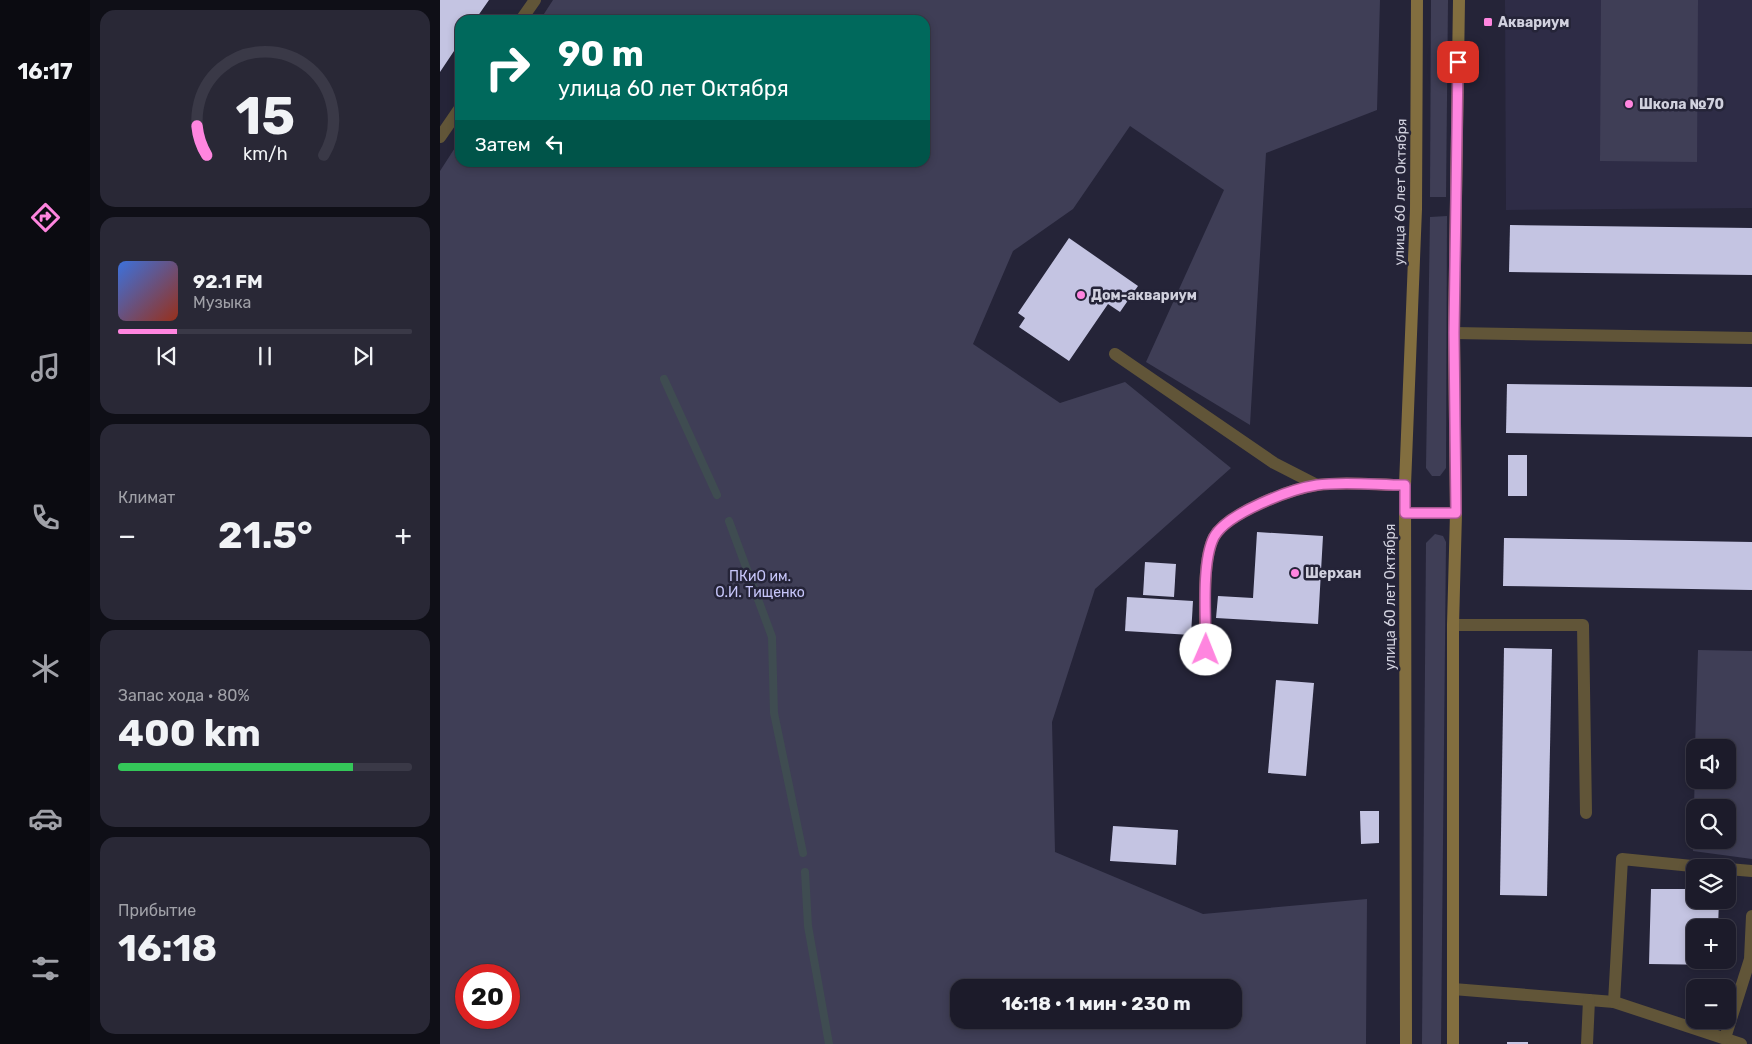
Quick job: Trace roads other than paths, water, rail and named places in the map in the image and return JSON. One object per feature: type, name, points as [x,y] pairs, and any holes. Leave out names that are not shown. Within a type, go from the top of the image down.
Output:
[{"type":"main road","name":"улица 60 лет Октября","points":[[1406,1044],[1405,485],[1416,209],[1417,0]]},
{"type":"main road","points":[[1452,1044],[1453,625],[1456,513],[1454,333],[1459,0]]},
{"type":"main road","points":[[1405,513],[1456,513]]},
{"type":"street","points":[[524,15],[535,0]]},
{"type":"street","points":[[440,137],[455,115]]},
{"type":"street","points":[[1454,333],[1752,338]]},
{"type":"street","points":[[1115,354],[1274,462],[1317,485]]},
{"type":"street","points":[[1206,650],[1208,554],[1215,536],[1232,518],[1265,502],[1317,485],[1405,485]]},
{"type":"street","points":[[1453,625],[1583,625],[1586,813]]},
{"type":"street","points":[[1614,1002],[1622,859],[1686,865]]},
{"type":"street","points":[[1736,870],[1752,871]]},
{"type":"street","points":[[1725,1038],[1750,959],[1752,916]]},
{"type":"street","points":[[1453,989],[1614,1002],[1741,1044]]},
{"type":"street","points":[[1587,1044],[1589,1000]]},
{"type":"waterway","points":[[664,379],[717,495]]},
{"type":"waterway","points":[[729,521],[772,637],[774,713],[803,853]]},
{"type":"waterway","points":[[805,872],[808,926],[829,1044]]},
{"type":"place","name":"Аквариум","points":[[1488,22]]},
{"type":"place","name":"Школа №70","points":[[1629,104]]},
{"type":"place","name":"Дом-аквариум","points":[[1081,295]]},
{"type":"place","name":"Шерхан","points":[[1295,573]]},
{"type":"park label","name":"ПКиО им. О.И. Тищенко","points":[[760,584]]}]
